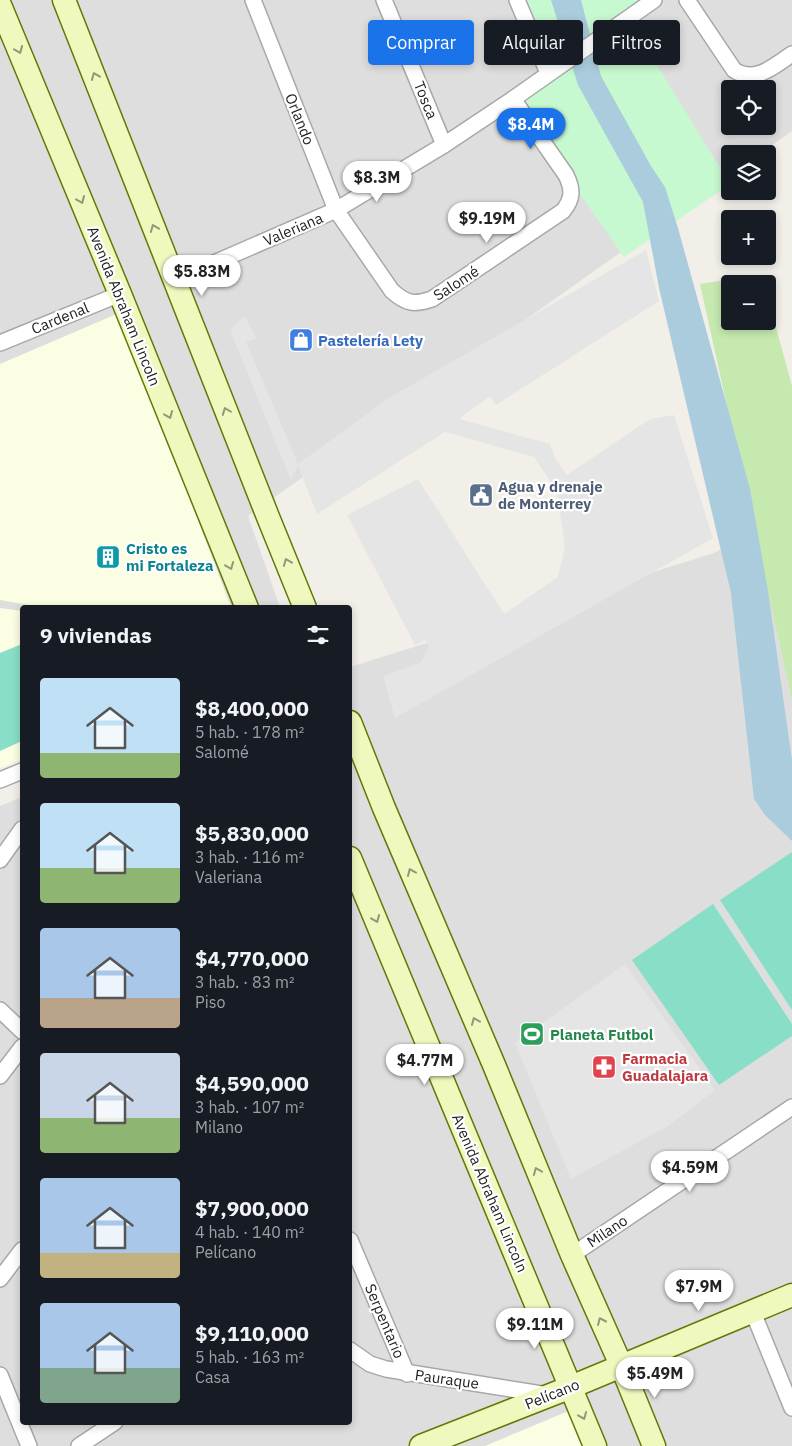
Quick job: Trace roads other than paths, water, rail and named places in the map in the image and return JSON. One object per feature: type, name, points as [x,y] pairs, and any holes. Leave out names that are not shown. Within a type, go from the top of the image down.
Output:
[{"type":"main road","points":[[64,0],[304,605]]},
{"type":"main road","name":"Avenida Abraham Lincoln","points":[[0,5],[246,605]]},
{"type":"main road","points":[[352,727],[384,808],[654,1446]]},
{"type":"main road","name":"Avenida Abraham Lincoln","points":[[352,863],[595,1446]]},
{"type":"main road","name":"Pelícano","points":[[422,1446],[549,1396],[752,1310],[792,1295]]},
{"type":"street","name":"Orlando","points":[[253,0],[336,210],[392,291],[401,299],[411,303]]},
{"type":"street","name":"Tosca","points":[[384,0],[444,145]]},
{"type":"street","points":[[517,0],[548,73]]},
{"type":"street","name":"Valeriana","points":[[175,280],[336,210],[444,145],[654,0]]},
{"type":"street","points":[[687,0],[734,70],[742,75],[752,76],[766,71],[792,54]]},
{"type":"street","name":"Salomé","points":[[411,303],[432,300],[562,211],[569,203],[572,193],[571,184],[566,174],[513,99]]},
{"type":"street","name":"Cardenal","points":[[0,343],[120,294]]},
{"type":"street","points":[[0,780],[20,772]]},
{"type":"street","points":[[0,860],[20,833]]},
{"type":"street","points":[[0,1010],[20,1030]]},
{"type":"street","points":[[0,1076],[20,1050]]},
{"type":"street","name":"Milano","points":[[572,1255],[792,1107]]},
{"type":"street","name":"Serpentario","points":[[352,1245],[408,1374]]},
{"type":"street","points":[[0,1279],[20,1253]]},
{"type":"street","points":[[752,1310],[792,1408]]},
{"type":"street","name":"Pauraque","points":[[352,1351],[370,1364],[408,1374],[473,1382],[549,1396]]},
{"type":"street","points":[[0,1375],[20,1422]]},
{"type":"street","points":[[21,1425],[30,1446]]},
{"type":"street","points":[[79,1446],[110,1425]]},
{"type":"water","points":[[551,0],[581,0],[593,46],[593,65],[598,65],[601,76],[651,166],[665,187],[678,228],[750,489],[768,591],[792,760],[792,841],[765,815],[754,799],[731,593],[659,288],[643,202],[578,85],[572,65],[583,65],[583,20],[557,20]]},
{"type":"place","name":"Pastelería Lety","points":[[301,340]]},
{"type":"place","name":"Agua y drenaje de Monterrey","points":[[481,495]]},
{"type":"place","name":"Cristo es mi Fortaleza","points":[[108,557]]},
{"type":"place","name":"Planeta Futbol","points":[[532,1034]]},
{"type":"place","name":"Farmacia Guadalajara","points":[[604,1067]]}]
